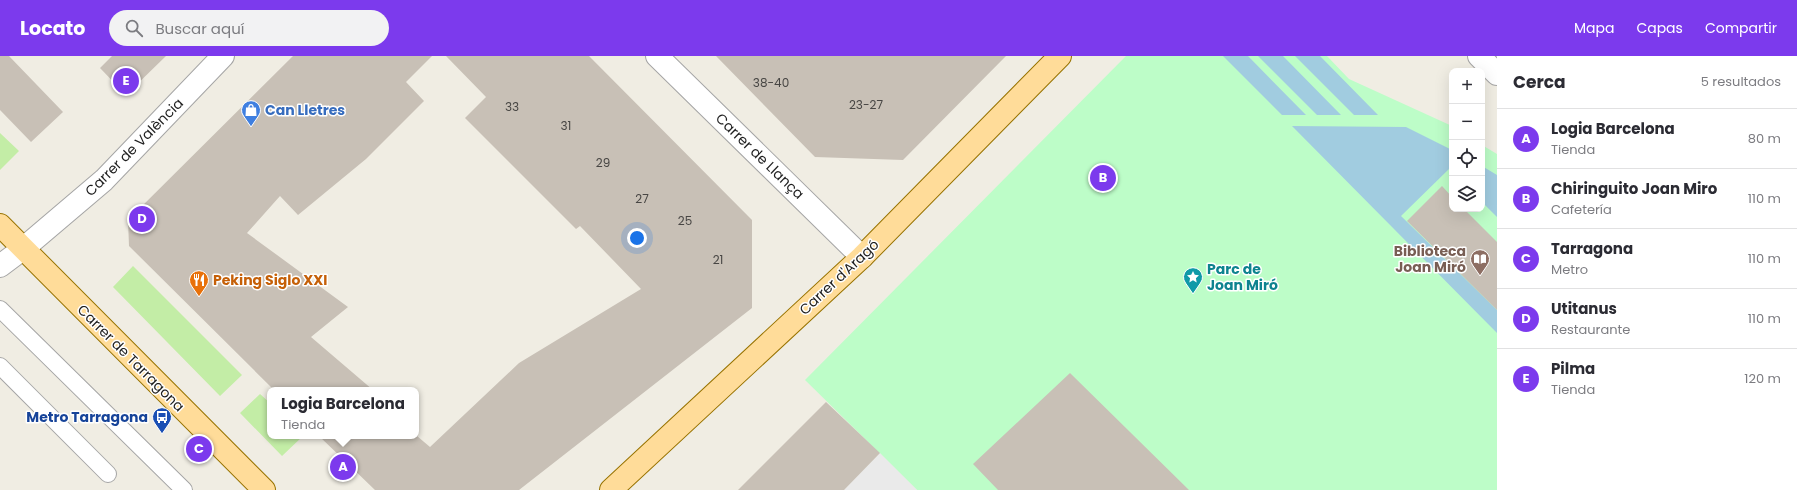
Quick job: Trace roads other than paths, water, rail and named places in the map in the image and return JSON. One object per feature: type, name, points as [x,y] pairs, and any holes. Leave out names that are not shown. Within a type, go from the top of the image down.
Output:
[{"type":"main road","name":"Carrer d'Aragó","points":[[611,490],[862,257],[1060,56]]},
{"type":"main road","name":"Carrer de Tarragona","points":[[0,225],[77,304],[264,490]]},
{"type":"street","name":"Carrer de València","points":[[0,266],[24,248],[104,180],[222,56]]},
{"type":"street","name":"Carrer de Llança","points":[[657,56],[862,257]]},
{"type":"street","points":[[1479,56],[1497,74]]},
{"type":"lane","points":[[0,309],[184,490]]},
{"type":"lane","points":[[0,366],[108,474]]},
{"type":"water","points":[[1223,56],[1248,56],[1306,115],[1282,115]]},
{"type":"water","points":[[1258,56],[1283,56],[1341,115],[1317,115]]},
{"type":"water","points":[[1295,56],[1320,56],[1378,115],[1354,115]]},
{"type":"water","points":[[1292,126],[1406,127],[1449,148],[1449,169],[1401,216],[1497,310],[1497,333]]},
{"type":"water","points":[[1485,168],[1497,175],[1497,217],[1485,205]]},
{"type":"place","name":"Pilma","points":[[126,81]]},
{"type":"place","name":"Can Lletres","points":[[251,127]]},
{"type":"place","name":"Chiringuito Joan Miro","points":[[1103,178]]},
{"type":"place","name":"Utitanus","points":[[142,219]]},
{"type":"place","name":"Biblioteca Joan Miró","points":[[1480,276]]},
{"type":"place","name":"Parc de Joan Miró","points":[[1193,294]]},
{"type":"place","name":"Peking Siglo XXI","points":[[199,297]]},
{"type":"place","name":"Metro Tarragona","points":[[162,434]]},
{"type":"place","name":"Tarragona","points":[[199,449]]},
{"type":"place","name":"Logia Barcelona","points":[[343,467]]}]
